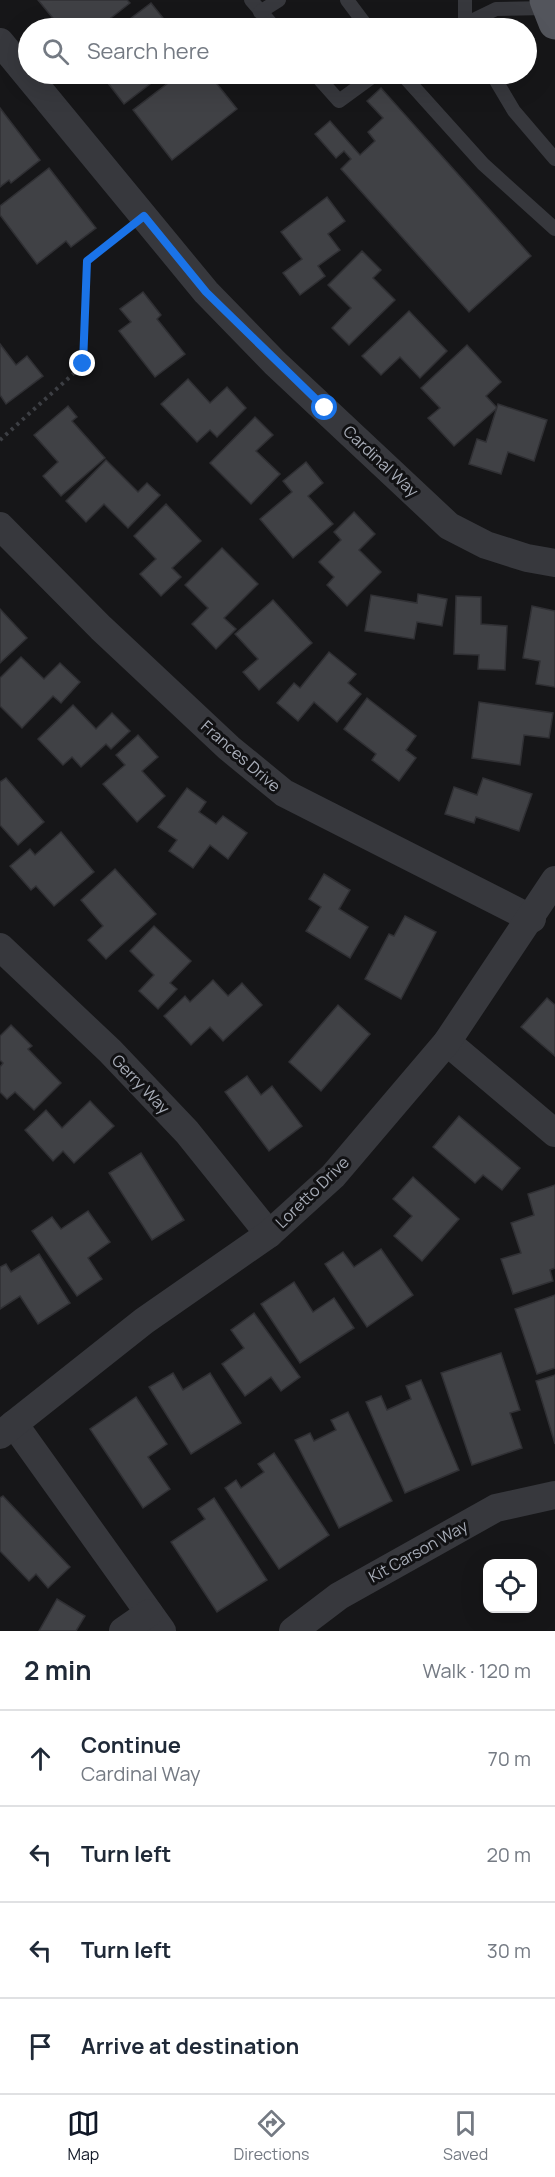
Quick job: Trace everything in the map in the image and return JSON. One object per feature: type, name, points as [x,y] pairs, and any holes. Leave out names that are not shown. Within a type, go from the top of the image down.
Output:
[{"type":"street","name":"Cardinal Way","points":[[0,42],[18,64]]},
{"type":"street","name":"Cardinal Way","points":[[35,84],[206,292],[275,363],[449,526],[486,545],[527,558],[555,563]]},
{"type":"street","name":"Frances Drive","points":[[0,526],[101,628],[229,748],[284,793],[532,919]]},
{"type":"street","name":"Loretto Drive","points":[[7,1429],[144,1321],[269,1234],[333,1176],[447,1042],[532,919],[555,880]]},
{"type":"street","name":"Gerry Way","points":[[0,947],[110,1051],[187,1132],[269,1234]]},
{"type":"street","points":[[447,1042],[555,1133]]},
{"type":"street","points":[[7,1429],[156,1622],[123,1631]]},
{"type":"street","name":"Kit Carson Way","points":[[293,1631],[339,1596],[496,1508],[555,1495]]},
{"type":"lane","points":[[251,0],[266,18]]},
{"type":"lane","points":[[260,12],[279,0]]},
{"type":"lane","points":[[347,0],[360,18]]},
{"type":"lane","points":[[463,18],[465,0]]},
{"type":"lane","points":[[480,18],[496,9],[551,9]]},
{"type":"lane","points":[[324,84],[339,101],[362,84]]},
{"type":"lane","points":[[411,84],[483,164],[555,229]]},
{"type":"lane","points":[[498,84],[514,111],[555,159]]},
{"type":"path","points":[[0,440],[83,364],[87,261],[144,216]]},
{"type":"building","points":[[38,0],[127,0],[130,3],[111,18],[53,18]]},
{"type":"building","points":[[151,3],[163,18],[131,18]]},
{"type":"building","points":[[109,84],[150,84],[124,104]]},
{"type":"building","points":[[167,84],[217,84],[237,109],[172,160],[133,110]]},
{"type":"building","points":[[381,88],[531,256],[469,312],[341,169],[351,159],[344,151],[336,158],[315,134],[330,121],[360,155],[375,141],[368,132],[383,118],[367,101]]},
{"type":"building","points":[[0,108],[40,160],[11,183],[9,180],[0,187]]},
{"type":"building","points":[[49,168],[96,228],[71,247],[66,241],[37,264],[0,215],[0,206]]},
{"type":"building","points":[[327,197],[345,221],[328,234],[340,250],[318,266],[325,276],[300,295],[283,273],[302,259],[281,232]]},
{"type":"building","points":[[362,251],[381,270],[373,278],[395,300],[349,345],[332,328],[351,308],[328,285]]},
{"type":"building","points":[[143,292],[161,315],[157,319],[185,354],[155,377],[119,331],[131,322],[120,309]]},
{"type":"building","points":[[409,311],[447,351],[420,378],[400,357],[381,375],[362,356]]},
{"type":"building","points":[[0,344],[16,365],[27,356],[43,376],[6,404],[0,395]]},
{"type":"building","points":[[467,345],[501,382],[486,396],[497,408],[454,446],[428,418],[440,408],[421,388]]},
{"type":"building","points":[[188,379],[210,403],[227,387],[246,408],[217,437],[210,430],[197,442],[161,404]]},
{"type":"building","points":[[498,404],[547,420],[534,461],[508,452],[501,474],[469,464],[477,439],[486,442]]},
{"type":"building","points":[[68,406],[77,417],[72,421],[105,458],[61,496],[43,476],[58,462],[34,435]]},
{"type":"building","points":[[255,417],[273,435],[256,451],[280,474],[251,504],[210,463]]},
{"type":"building","points":[[106,460],[138,492],[147,483],[160,495],[128,528],[104,504],[86,522],[66,501]]},
{"type":"building","points":[[306,462],[323,483],[308,496],[333,524],[293,558],[260,519],[292,492],[283,481]]},
{"type":"building","points":[[166,504],[201,541],[172,568],[181,577],[161,596],[140,574],[156,559],[134,536]]},
{"type":"building","points":[[354,512],[375,534],[359,550],[381,572],[347,606],[327,585],[334,577],[319,562],[341,540],[334,532]]},
{"type":"building","points":[[222,548],[258,584],[224,618],[236,629],[216,649],[192,624],[208,608],[185,585]]},
{"type":"building","points":[[418,594],[447,599],[442,626],[417,622],[414,639],[365,631],[371,595],[417,603]]},
{"type":"building","points":[[456,596],[481,597],[481,624],[507,626],[505,670],[478,669],[479,655],[454,654]]},
{"type":"building","points":[[273,600],[312,643],[259,690],[243,672],[258,659],[235,634]]},
{"type":"building","points":[[532,606],[555,611],[555,687],[536,684],[540,661],[523,658]]},
{"type":"building","points":[[0,609],[27,638],[0,663]]},
{"type":"building","points":[[329,652],[356,674],[348,683],[361,694],[337,722],[314,702],[298,721],[277,703],[294,683],[300,688]]},
{"type":"building","points":[[21,657],[44,679],[60,663],[80,682],[61,703],[53,696],[22,728],[0,706],[0,678]]},
{"type":"building","points":[[367,698],[416,736],[406,750],[416,758],[399,781],[372,760],[376,754],[344,729]]},
{"type":"building","points":[[479,702],[553,713],[549,738],[524,735],[520,765],[472,758]]},
{"type":"building","points":[[73,705],[96,729],[112,713],[130,731],[111,749],[106,744],[81,767],[72,757],[63,765],[38,739]]},
{"type":"building","points":[[138,735],[158,757],[142,771],[165,796],[137,822],[103,784],[125,765],[116,755]]},
{"type":"building","points":[[6,778],[44,822],[18,845],[0,825],[0,782]]},
{"type":"building","points":[[483,778],[532,794],[519,831],[476,817],[474,823],[445,814],[454,787],[477,795]]},
{"type":"building","points":[[187,788],[206,802],[199,812],[216,824],[223,816],[247,833],[228,859],[210,845],[193,868],[169,851],[177,840],[158,827]]},
{"type":"building","points":[[61,832],[94,872],[54,906],[36,886],[31,890],[10,866],[30,849],[35,855]]},
{"type":"building","points":[[115,869],[156,914],[106,959],[88,940],[103,926],[81,900]]},
{"type":"building","points":[[324,874],[350,890],[339,909],[368,927],[350,958],[306,931],[321,907],[309,899]]},
{"type":"building","points":[[405,916],[436,932],[401,999],[365,979],[389,934],[394,936]]},
{"type":"building","points":[[154,926],[191,961],[170,983],[177,989],[158,1009],[139,991],[154,975],[130,951]]},
{"type":"building","points":[[213,980],[228,996],[242,983],[262,1005],[223,1041],[210,1027],[191,1045],[164,1016],[185,996],[190,1002]]},
{"type":"building","points":[[547,998],[555,1005],[555,1056],[521,1027]]},
{"type":"building","points":[[338,1005],[370,1034],[321,1091],[289,1062]]},
{"type":"building","points":[[11,1025],[32,1046],[28,1049],[61,1083],[34,1110],[15,1092],[7,1099],[0,1092],[0,1067],[3,1063],[0,1060],[0,1036]]},
{"type":"building","points":[[247,1076],[261,1095],[272,1086],[302,1126],[269,1151],[225,1092]]},
{"type":"building","points":[[90,1101],[114,1126],[74,1163],[63,1151],[53,1161],[25,1130],[46,1110],[62,1128]]},
{"type":"building","points":[[459,1116],[520,1168],[502,1190],[483,1175],[475,1183],[433,1147]]},
{"type":"building","points":[[141,1153],[184,1220],[152,1240],[109,1173]]},
{"type":"building","points":[[413,1177],[459,1219],[422,1261],[394,1236],[412,1216],[393,1199]]},
{"type":"building","points":[[555,1185],[555,1268],[550,1270],[553,1281],[513,1294],[501,1259],[521,1253],[511,1223],[534,1215],[528,1194]]},
{"type":"building","points":[[88,1211],[110,1242],[88,1258],[102,1279],[77,1296],[32,1231],[52,1217],[61,1229]]},
{"type":"building","points":[[381,1249],[413,1295],[367,1327],[325,1264],[343,1252],[354,1267]]},
{"type":"building","points":[[39,1254],[70,1303],[38,1324],[20,1296],[0,1309],[0,1267],[6,1264],[11,1272]]},
{"type":"building","points":[[294,1282],[313,1312],[334,1298],[354,1328],[300,1363],[261,1304]]},
{"type":"building","points":[[555,1295],[555,1368],[537,1374],[515,1309]]},
{"type":"building","points":[[254,1313],[300,1377],[281,1391],[271,1377],[245,1396],[222,1364],[244,1348],[231,1330]]},
{"type":"building","points":[[501,1353],[520,1410],[510,1413],[522,1448],[472,1465],[441,1373]]},
{"type":"building","points":[[173,1373],[183,1390],[210,1373],[241,1423],[191,1454],[149,1387]]},
{"type":"building","points":[[555,1375],[555,1444],[536,1381]]},
{"type":"building","points":[[421,1380],[459,1470],[405,1493],[366,1402],[381,1396],[387,1410],[411,1399],[406,1386]]},
{"type":"building","points":[[136,1397],[167,1444],[148,1457],[170,1489],[143,1508],[90,1429]]},
{"type":"building","points":[[348,1412],[392,1501],[339,1528],[295,1440],[310,1433],[314,1441],[336,1430],[331,1420]]},
{"type":"building","points":[[274,1453],[329,1535],[279,1569],[225,1488],[236,1480],[241,1488],[264,1472],[258,1464]]},
{"type":"building","points":[[3,1496],[70,1567],[48,1588],[36,1574],[29,1581],[0,1551],[0,1498]]},
{"type":"building","points":[[214,1498],[267,1580],[217,1612],[171,1542],[205,1519],[198,1509]]},
{"type":"building","points":[[57,1599],[85,1616],[76,1631],[39,1631]]},
{"type":"route","points":[[83,364],[87,261],[144,216],[206,292],[275,363],[325,408]]}]
